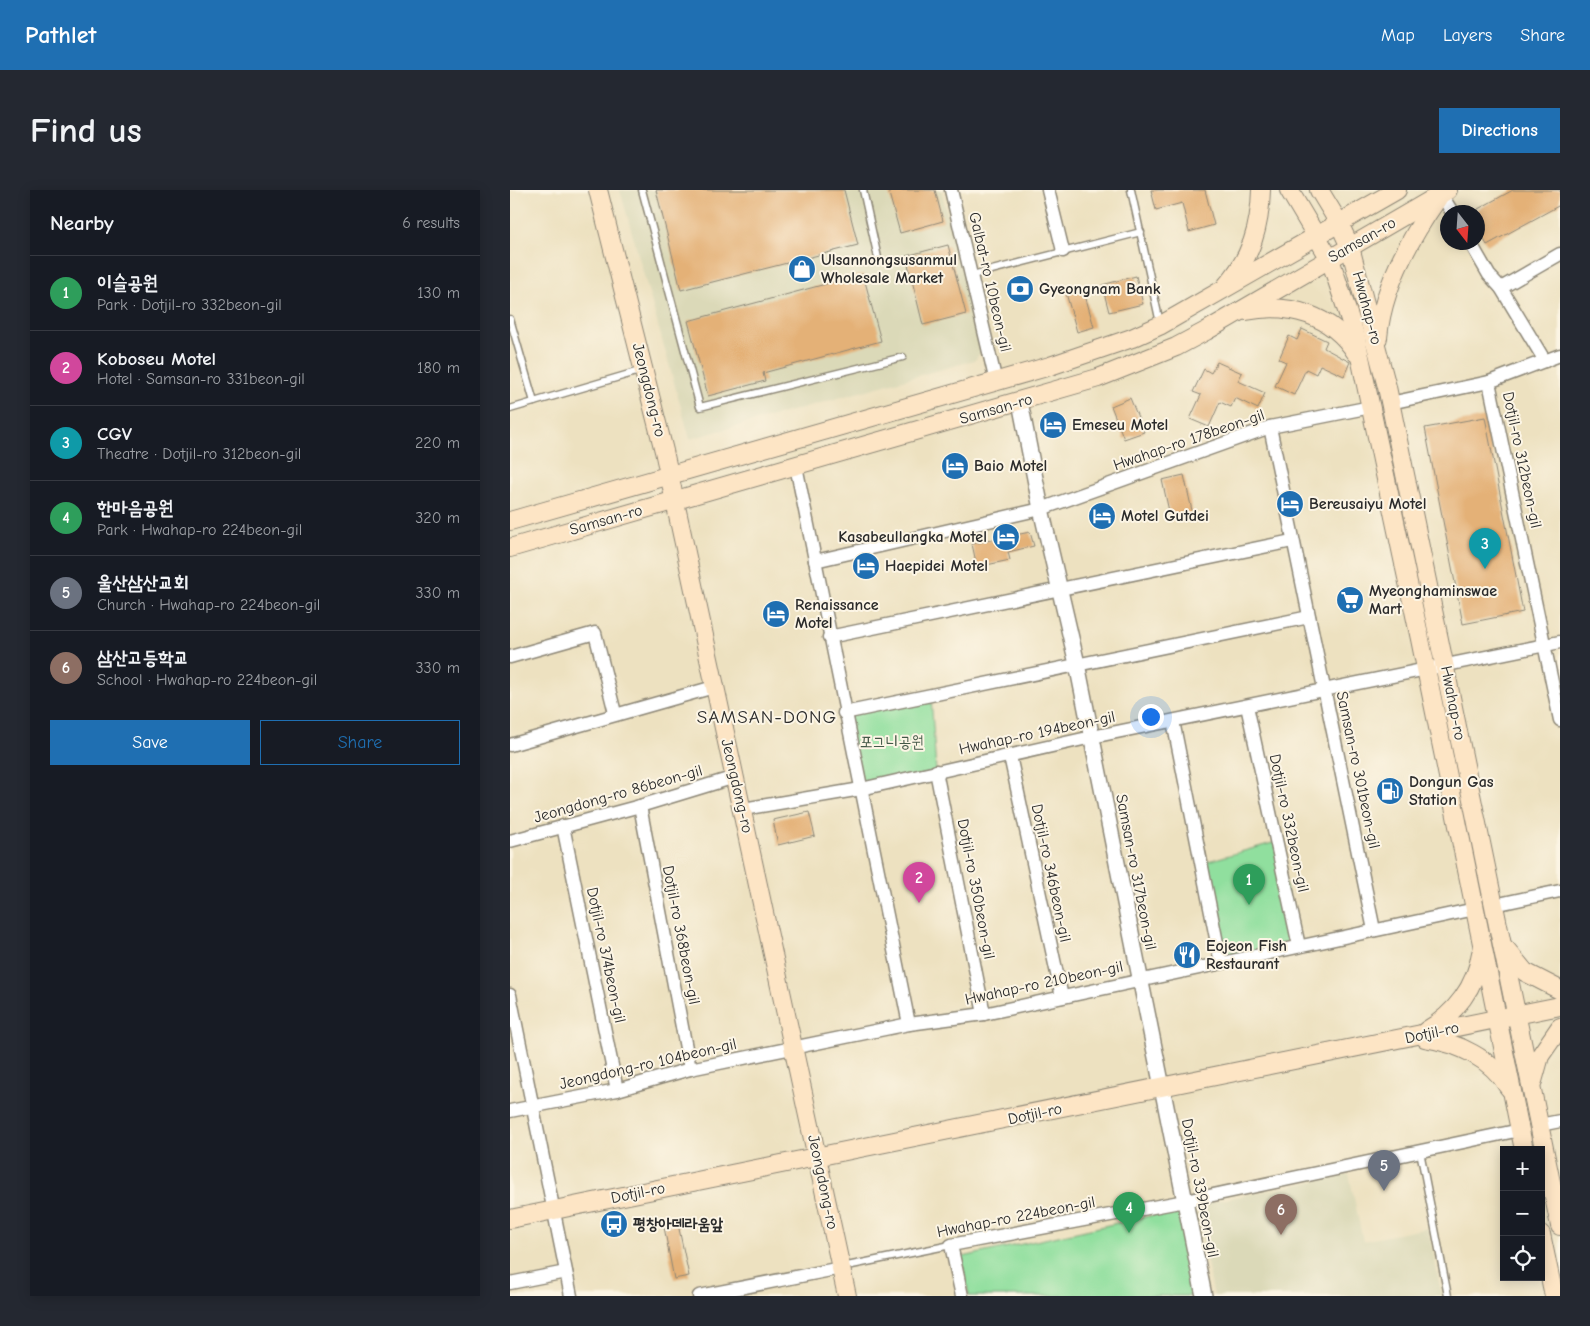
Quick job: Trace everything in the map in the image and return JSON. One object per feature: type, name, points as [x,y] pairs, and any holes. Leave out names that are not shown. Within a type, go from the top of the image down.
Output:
[{"type":"main road","name":"Jeongdong-ro","points":[[598,190],[645,370],[669,475],[714,687],[743,809],[847,1296]]},
{"type":"main road","points":[[1216,295],[1236,274],[1252,246],[1259,221],[1261,190]]},
{"type":"main road","name":"Hwahap-ro","points":[[1289,190],[1330,259],[1356,338],[1427,670],[1523,1146]]},
{"type":"main road","name":"Hwahap-ro","points":[[1319,190],[1340,223],[1350,247],[1378,348],[1446,665],[1560,1226]]},
{"type":"main road","name":"Samsan-ro","points":[[510,521],[996,382],[1090,353],[1161,325],[1397,190]]},
{"type":"main road","points":[[1378,348],[1382,313],[1399,265],[1425,216],[1444,192]]},
{"type":"main road","name":"Samsan-ro","points":[[510,548],[1020,402],[1098,378],[1140,362],[1176,347],[1234,315],[1444,192]]},
{"type":"main road","points":[[1234,315],[1274,308],[1292,309],[1314,316],[1341,334],[1354,349],[1362,365]]},
{"type":"main road","points":[[1482,945],[1488,962],[1496,964],[1502,959],[1502,942]]},
{"type":"main road","points":[[1502,942],[1511,958],[1525,972],[1560,990]]},
{"type":"main road","points":[[1412,1037],[1436,1025],[1463,999],[1478,966],[1482,945]]},
{"type":"main road","name":"Dotjil-ro","points":[[510,1219],[1560,1006]]},
{"type":"main road","points":[[1532,1089],[1536,1066],[1540,1056],[1560,1027]]},
{"type":"main road","points":[[1412,1037],[1446,1042],[1474,1054],[1495,1070],[1512,1094]]},
{"type":"main road","points":[[1520,1130],[1519,1117],[1527,1109],[1533,1110],[1540,1125]]},
{"type":"main road","points":[[1541,1236],[1554,1296]]},
{"type":"street","name":"Galbat-ro 10beon-gil","points":[[951,190],[996,382]]},
{"type":"street","points":[[1048,190],[1063,251]]},
{"type":"street","points":[[1444,192],[1449,205]]},
{"type":"street","points":[[1475,250],[1489,275],[1501,288],[1545,361]]},
{"type":"street","points":[[1501,288],[1560,254]]},
{"type":"street","points":[[1390,403],[1489,382],[1560,355]]},
{"type":"street","name":"Dotjil-ro 312beon-gil","points":[[1489,382],[1560,720]]},
{"type":"street","name":"Samsan-ro 317beon-gil","points":[[1020,402],[1041,510],[1092,737],[1162,1088]]},
{"type":"street","name":"Hwahap-ro 178beon-gil","points":[[815,561],[1041,510],[1270,427],[1371,407]]},
{"type":"street","name":"Samsan-ro 301beon-gil","points":[[1270,427],[1292,541],[1325,690],[1374,930]]},
{"type":"street","points":[[796,466],[844,713],[909,1024]]},
{"type":"street","points":[[829,637],[1292,541]]},
{"type":"street","points":[[844,713],[1309,617]]},
{"type":"street","points":[[510,657],[595,633],[615,713]]},
{"type":"street","name":"Hwahap-ro 194beon-gil","points":[[743,809],[861,789],[936,770],[1010,756],[1092,737],[1560,642]]},
{"type":"street","points":[[510,745],[615,713],[714,687]]},
{"type":"street","name":"Dotjil-ro 332beon-gil","points":[[1247,706],[1299,946]]},
{"type":"street","points":[[1173,721],[1220,963]]},
{"type":"street","name":"Dotjil-ro 346beon-gil","points":[[1010,756],[1062,997]]},
{"type":"street","name":"Dotjil-ro 350beon-gil","points":[[936,770],[984,1014]]},
{"type":"street","name":"Jeongdong-ro 86beon-gil","points":[[510,841],[640,806],[735,777]]},
{"type":"street","name":"Dotjil-ro 368beon-gil","points":[[640,806],[690,1070]]},
{"type":"street","name":"Dotjil-ro 374beon-gil","points":[[563,826],[617,1090]]},
{"type":"street","points":[[1494,905],[1560,891]]},
{"type":"street","name":"Hwahap-ro 210beon-gil","points":[[794,1048],[909,1024],[984,1014],[1475,909]]},
{"type":"street","points":[[510,994],[571,1296]]},
{"type":"street","name":"Jeongdong-ro 104beon-gil","points":[[510,1111],[617,1090],[690,1070],[794,1048]]},
{"type":"street","name":"Dotjil-ro 339beon-gil","points":[[1162,1088],[1204,1296]]},
{"type":"street","points":[[1540,1125],[1560,1121]]},
{"type":"street","name":"Hwahap-ro 224beon-gil","points":[[951,1245],[1184,1201],[1520,1130]]},
{"type":"street","points":[[951,1245],[962,1296]]},
{"type":"street","points":[[699,1296],[738,1292],[841,1268]]},
{"type":"street","points":[[510,1283],[566,1272]]},
{"type":"lane","points":[[642,190],[700,407],[903,357]]},
{"type":"lane","points":[[863,190],[878,258]]},
{"type":"lane","points":[[1131,190],[1161,325]]},
{"type":"lane","points":[[972,275],[1141,232]]},
{"type":"lane","points":[[510,319],[534,402]]},
{"type":"lane","points":[[510,409],[645,370]]},
{"type":"lane","points":[[1419,1150],[1448,1296]]},
{"type":"lane","name":"Hwahap-ro 224beon-gil","points":[[841,1268],[951,1245]]},
{"type":"shaded area","name":"Ulsannongsusanmul Wholesale Market","points":[[620,190],[941,190],[983,349],[975,360],[690,439]]},
{"type":"shaded area","points":[[1349,1174],[1363,1241],[1428,1228],[1442,1296],[1214,1296],[1197,1214],[1202,1204]]},
{"type":"green space","name":"포그니공원","points":[[931,695],[936,771],[861,789],[844,713]]},
{"type":"green space","points":[[1276,842],[1299,946],[1221,963],[1201,863]]},
{"type":"green space","points":[[1181,1209],[1200,1296],[969,1296],[963,1257]]},
{"type":"building","points":[[656,190],[844,190],[858,245],[681,290]]},
{"type":"building","points":[[888,190],[935,190],[943,221],[900,233]]},
{"type":"building","points":[[1151,190],[1205,190],[1214,225],[1189,232],[1182,203],[1156,210]]},
{"type":"building","points":[[1513,190],[1560,190],[1560,205],[1487,245],[1485,241],[1485,205]]},
{"type":"building","points":[[948,245],[966,314],[923,325],[906,256]]},
{"type":"building","points":[[863,274],[881,341],[763,373],[765,381],[708,396],[688,321]]},
{"type":"building","points":[[1136,276],[1143,304],[1109,312],[1102,285]]},
{"type":"building","points":[[1083,288],[1094,327],[1077,332],[1066,293]]},
{"type":"building","points":[[1302,329],[1327,341],[1324,348],[1350,362],[1344,376],[1320,365],[1316,374],[1306,369],[1294,395],[1275,386],[1286,362],[1279,359],[1289,336],[1297,340]]},
{"type":"building","points":[[1217,362],[1242,373],[1238,381],[1265,393],[1258,409],[1235,398],[1231,407],[1220,402],[1209,427],[1190,419],[1201,395],[1193,392],[1204,369],[1211,373]]},
{"type":"building","points":[[1130,398],[1144,432],[1124,439],[1111,406]]},
{"type":"building","points":[[1485,417],[1523,612],[1463,624],[1425,428]]},
{"type":"building","points":[[1184,475],[1193,515],[1171,520],[1162,480]]},
{"type":"building","points":[[1030,532],[1034,546],[1008,552],[1010,560],[977,567],[972,544]]},
{"type":"building","points":[[809,812],[815,836],[778,845],[773,820]]},
{"type":"building","points":[[678,1224],[689,1276],[674,1279],[664,1227]]},
{"type":"place","name":"Ulsannongsusanmul Wholesale Market","points":[[802,269]]},
{"type":"place","name":"Gyeongnam Bank","points":[[1020,289]]},
{"type":"place","name":"Emeseu Motel","points":[[1053,425]]},
{"type":"place","name":"Baio Motel","points":[[955,466]]},
{"type":"place","name":"Bereusaiyu Motel","points":[[1290,504]]},
{"type":"place","name":"Motel Gutdei","points":[[1102,516]]},
{"type":"place","name":"Kasabeullangka Motel","points":[[1006,537]]},
{"type":"place","name":"Haepidei Motel","points":[[866,566]]},
{"type":"place","name":"CGV","points":[[1485,569]]},
{"type":"place","name":"Myeonghaminswae Mart","points":[[1350,600]]},
{"type":"place","name":"Renaissance Motel","points":[[776,614]]},
{"type":"place","name":"Dongun Gas Station","points":[[1390,791]]},
{"type":"place","name":"Koboseu Motel","points":[[919,903]]},
{"type":"place","name":"이슬공원","points":[[1249,905]]},
{"type":"place","name":"Eojeon Fish Restaurant","points":[[1187,955]]},
{"type":"place","name":"울산삼산교회","points":[[1384,1191]]},
{"type":"place","name":"평창아데라움앞","points":[[614,1224]]},
{"type":"place","name":"한마음공원","points":[[1129,1233]]},
{"type":"place","name":"삼산고등학교","points":[[1281,1235]]},
{"type":"district","name":"SAMSAN-DONG","points":[[767,717]]}]
